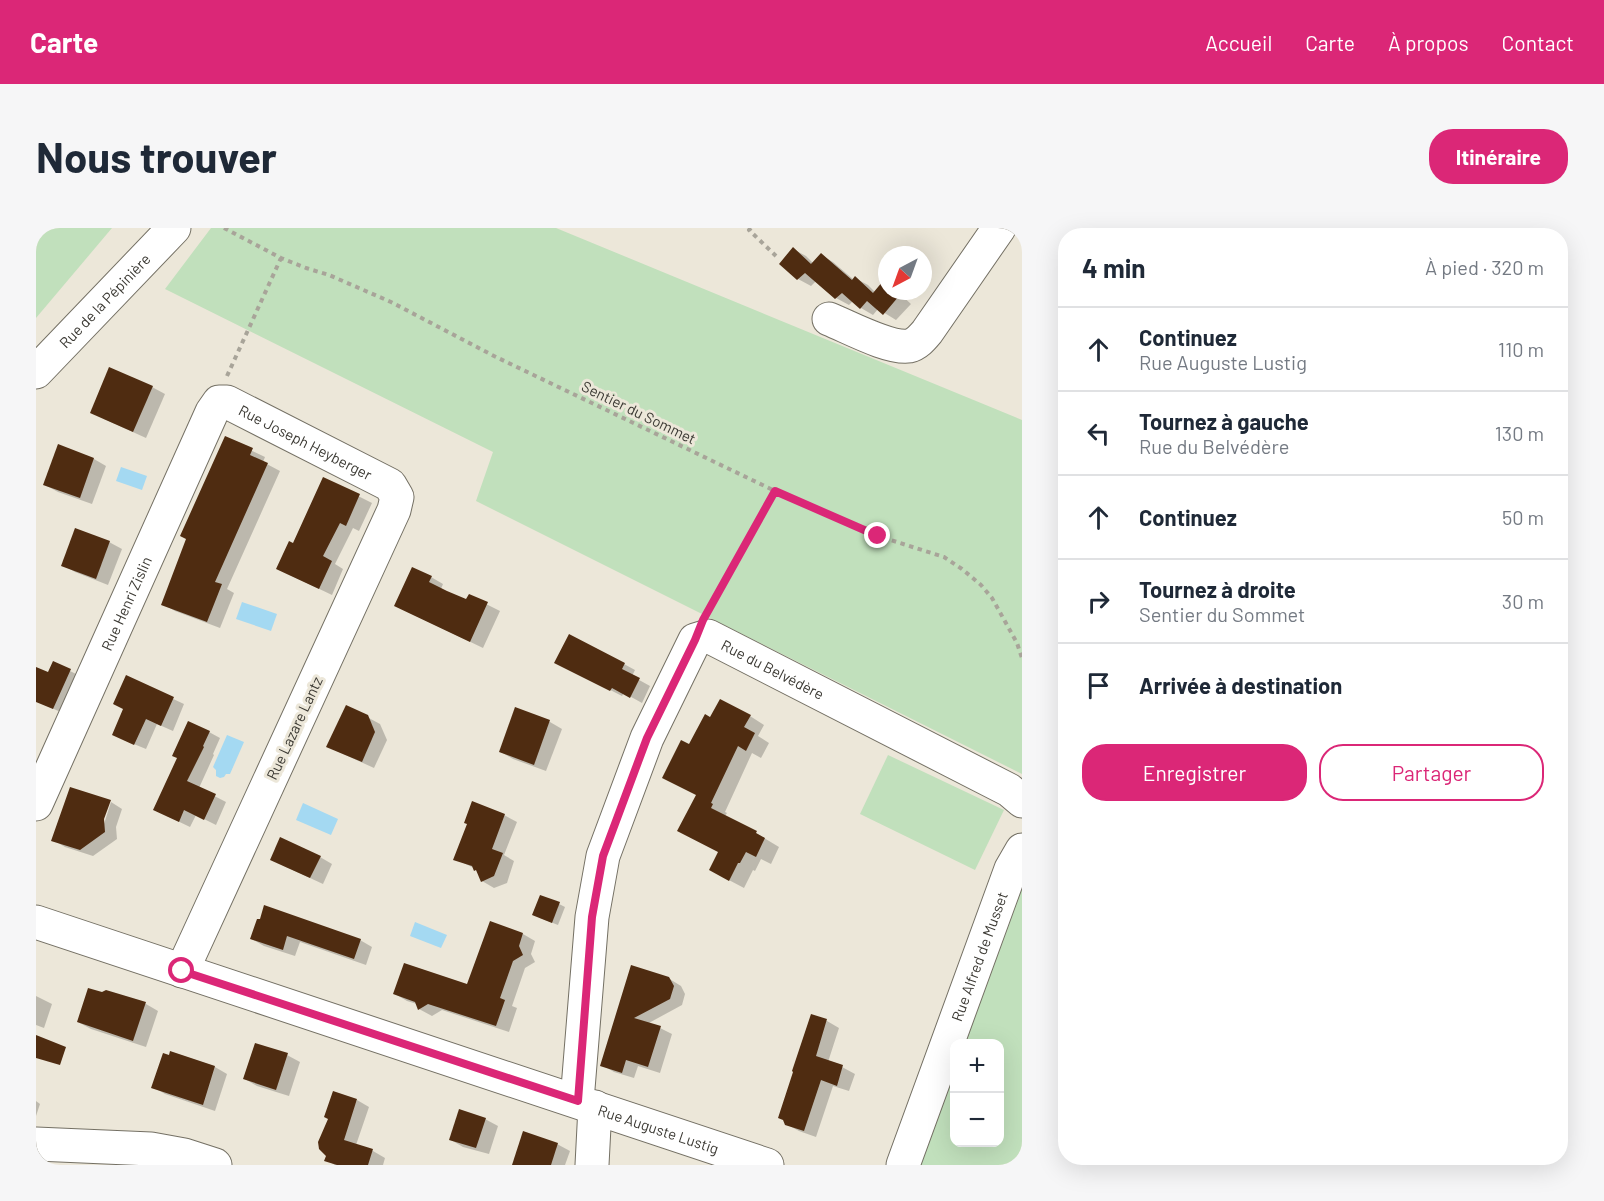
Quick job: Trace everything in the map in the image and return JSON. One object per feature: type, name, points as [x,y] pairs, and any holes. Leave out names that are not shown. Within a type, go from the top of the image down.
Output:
[{"type":"street","name":"Rue de la Pépinière","points":[[36,372],[174,228]]},
{"type":"street","points":[[829,319],[886,343],[910,346],[919,341],[927,332],[999,228]]},
{"type":"street","name":"Rue Joseph Heyberger","points":[[219,402],[227,402],[390,485]]},
{"type":"street","name":"Rue Henri Zislin","points":[[36,804],[212,412],[219,402]]},
{"type":"street","name":"Rue Lazare Lantz","points":[[182,971],[394,510],[396,497],[390,485]]},
{"type":"street","name":"Rue du Belvédère","points":[[695,640],[708,636],[1009,790],[1022,801]]},
{"type":"street","points":[[592,1165],[586,1104],[592,917],[603,856],[647,738],[695,640]]},
{"type":"street","name":"Rue Alfred de Musset","points":[[903,1165],[1011,869],[1022,850]]},
{"type":"street","name":"Rue Auguste Lustig","points":[[36,922],[767,1165]]},
{"type":"street","points":[[36,1144],[151,1149],[184,1155],[215,1165]]},
{"type":"path","name":"Sentier du Sommet","points":[[224,228],[281,258],[329,275],[391,302],[494,356],[775,491],[878,536],[944,557],[981,585],[992,598],[1020,643],[1022,658]]},
{"type":"path","points":[[748,229],[776,256]]},
{"type":"path","points":[[219,402],[220,390],[281,258]]},
{"type":"path","points":[[695,640],[703,620],[775,491]]},
{"type":"green space","points":[[36,228],[112,228],[36,318]]},
{"type":"green space","points":[[211,228],[556,228],[1022,420],[1022,774],[476,501],[493,452],[165,289]]},
{"type":"green space","points":[[888,755],[1004,810],[975,870],[860,814]]},
{"type":"green space","points":[[1022,880],[1022,1165],[912,1165],[950,1063],[950,1147],[1004,1147],[1004,1039],[960,1039]]},
{"type":"water","points":[[121,467],[147,476],[142,490],[116,481]]},
{"type":"water","points":[[242,602],[277,614],[271,631],[236,619]]},
{"type":"water","points":[[227,735],[244,742],[230,774],[220,778],[216,776],[216,770],[213,767]]},
{"type":"water","points":[[303,803],[338,819],[331,835],[296,820]]},
{"type":"water","points":[[415,922],[447,935],[441,948],[410,936]]},
{"type":"building","points":[[793,247],[811,264],[821,253],[852,280],[855,276],[873,293],[878,287],[878,300],[896,300],[883,315],[867,301],[860,309],[842,293],[835,299],[805,273],[797,280],[779,264]]},
{"type":"building","points":[[109,367],[153,386],[133,432],[90,413]]},
{"type":"building","points":[[225,436],[253,448],[250,455],[268,463],[215,582],[222,584],[207,622],[161,605],[186,539],[180,536]]},
{"type":"building","points":[[58,444],[94,458],[80,498],[43,485]]},
{"type":"building","points":[[323,477],[360,494],[346,526],[340,523],[323,556],[332,561],[319,589],[276,569],[289,541],[293,543]]},
{"type":"building","points":[[75,528],[110,541],[96,579],[61,566]]},
{"type":"building","points":[[412,567],[432,576],[429,582],[447,591],[466,599],[469,594],[488,602],[470,642],[394,606]]},
{"type":"building","points":[[569,634],[625,663],[622,669],[640,678],[630,698],[612,688],[610,691],[554,663]]},
{"type":"building","points":[[53,661],[71,669],[53,709],[36,702],[36,667],[48,672]]},
{"type":"building","points":[[126,675],[174,697],[161,726],[146,719],[134,745],[112,735],[123,709],[113,704]]},
{"type":"building","points":[[720,699],[751,715],[744,727],[755,733],[746,751],[738,746],[711,803],[713,804],[711,808],[757,831],[756,833],[765,838],[756,857],[746,852],[729,881],[709,870],[718,852],[677,831],[696,795],[662,778],[681,740],[689,744],[705,714],[710,717]]},
{"type":"building","points":[[346,705],[368,715],[375,732],[362,762],[326,747]]},
{"type":"building","points":[[515,707],[550,720],[534,765],[499,752]]},
{"type":"building","points":[[188,721],[210,731],[187,781],[216,794],[204,820],[184,810],[179,822],[153,810],[177,758],[172,756]]},
{"type":"building","points":[[70,787],[111,800],[104,819],[105,832],[80,850],[51,841]]},
{"type":"building","points":[[472,801],[505,814],[492,849],[503,853],[494,876],[481,882],[472,866],[453,860],[467,824],[464,823]]},
{"type":"building","points":[[280,837],[321,856],[310,878],[270,860]]},
{"type":"building","points":[[540,895],[560,902],[552,923],[532,915]]},
{"type":"building","points":[[264,905],[361,939],[354,959],[287,936],[283,950],[250,939]]},
{"type":"building","points":[[490,921],[523,933],[519,946],[523,955],[513,961],[500,998],[505,1000],[496,1026],[428,1004],[418,1010],[415,1002],[393,994],[404,963],[467,984]]},
{"type":"building","points":[[631,965],[669,977],[674,986],[670,999],[634,1018],[661,1026],[648,1067],[626,1060],[622,1073],[600,1066]]},
{"type":"building","points":[[88,988],[102,992],[106,990],[146,1002],[133,1041],[77,1022]]},
{"type":"building","points":[[811,1014],[827,1019],[816,1056],[843,1065],[837,1086],[821,1080],[804,1131],[785,1125],[783,1120],[778,1118]]},
{"type":"building","points":[[36,1035],[66,1047],[60,1065],[36,1058]]},
{"type":"building","points":[[255,1043],[288,1053],[276,1090],[243,1079]]},
{"type":"building","points":[[170,1051],[215,1066],[203,1105],[151,1088],[163,1053],[169,1055]]},
{"type":"building","points":[[333,1091],[357,1099],[344,1140],[373,1149],[368,1165],[337,1165],[324,1161],[326,1156],[319,1149],[318,1142],[328,1119],[324,1117]]},
{"type":"building","points":[[459,1109],[486,1118],[476,1148],[449,1140]]},
{"type":"building","points":[[523,1131],[558,1143],[551,1165],[512,1165]]},
{"type":"route","points":[[182,971],[578,1101],[592,917],[603,856],[647,738],[703,620],[775,491],[878,536]]}]
